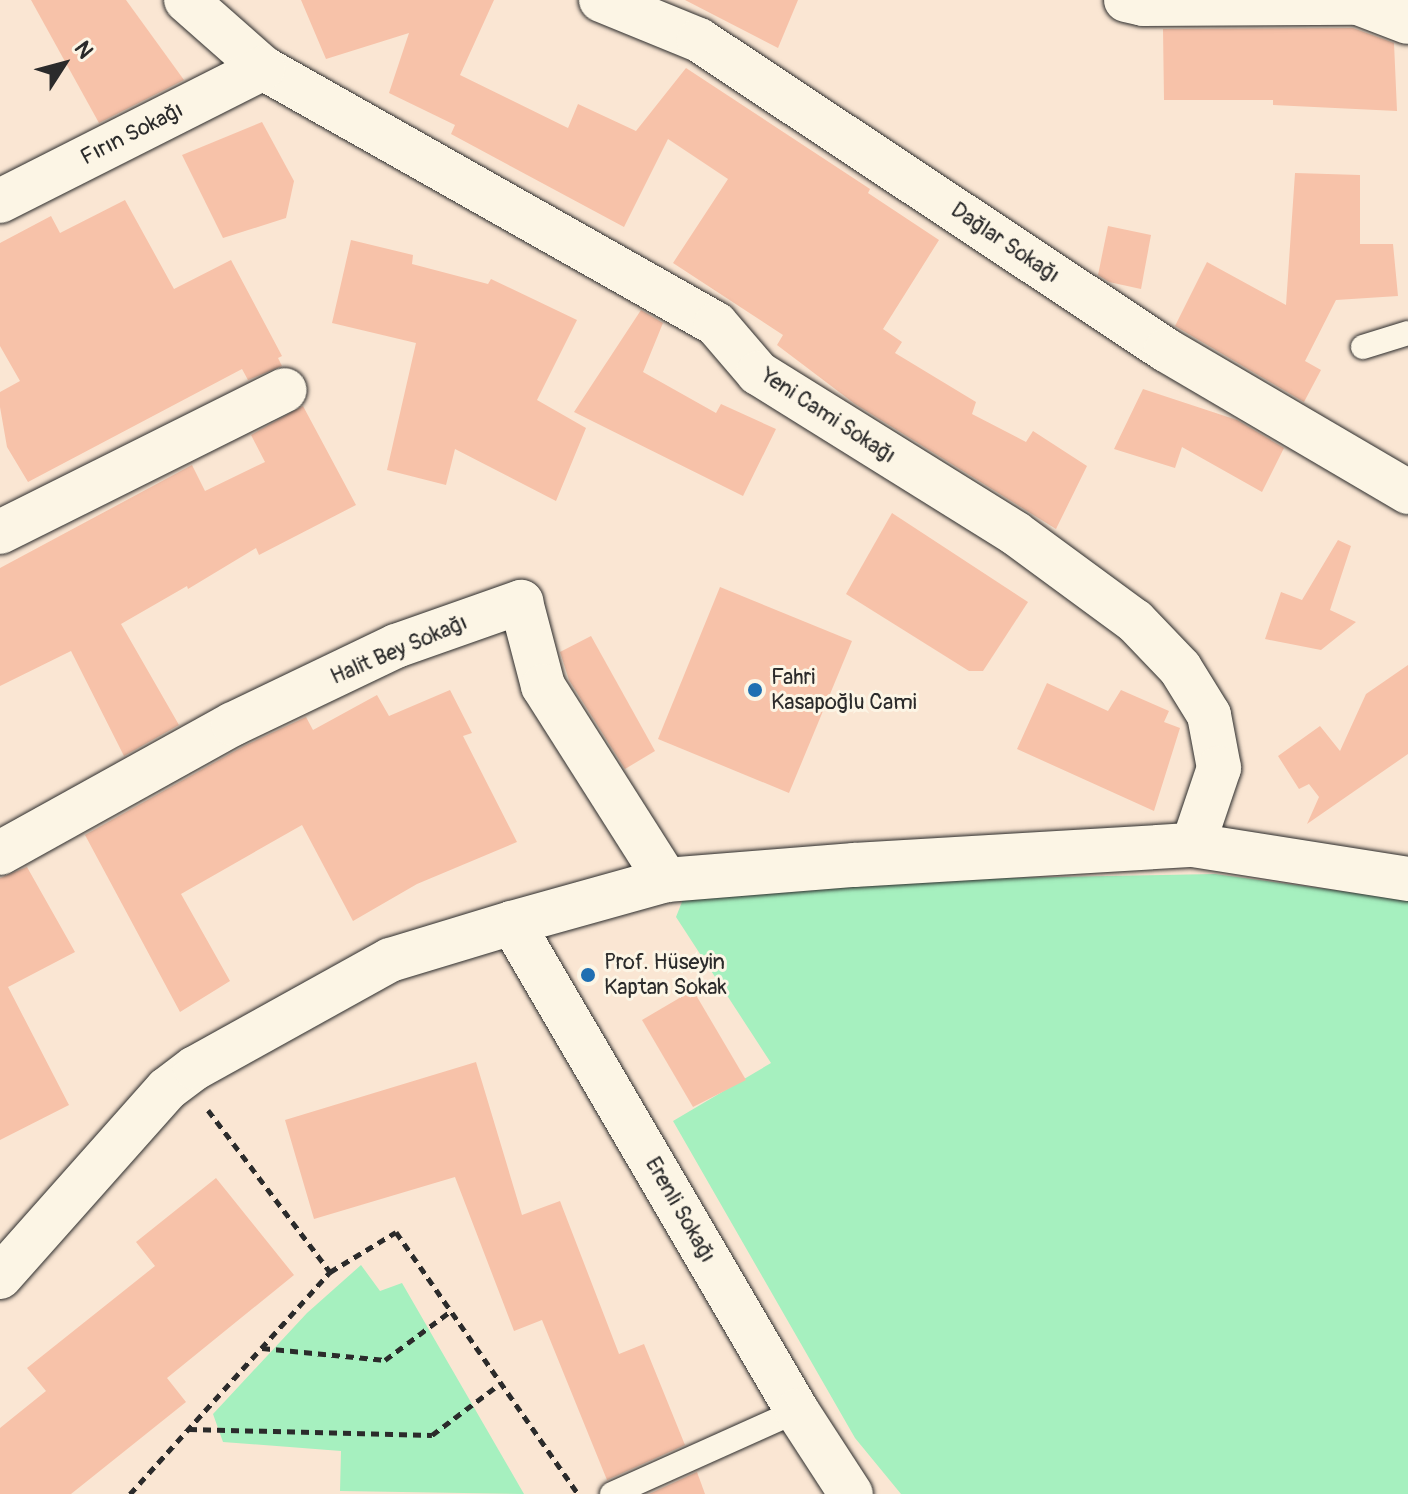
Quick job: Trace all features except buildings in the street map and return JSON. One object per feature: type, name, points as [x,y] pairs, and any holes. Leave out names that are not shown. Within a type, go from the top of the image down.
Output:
[{"type":"street","name":"Yeni Cami Sokağı","points":[[186,0],[263,68],[716,324],[758,373],[1015,533],[1135,621],[1180,668],[1209,715],[1219,768],[1193,845]]},
{"type":"street","name":"Dağlar Sokağı","points":[[601,0],[699,40],[1166,350],[1408,492]]},
{"type":"street","points":[[1126,0],[1143,4],[1358,3],[1408,22]]},
{"type":"street","name":"Fırın Sokağı","points":[[0,201],[263,68]]},
{"type":"street","points":[[0,532],[285,390]]},
{"type":"street","name":"Halit Bey Sokağı","points":[[0,853],[233,724],[396,646],[521,602],[543,686],[666,880]]},
{"type":"street","points":[[5,1256],[167,1089],[390,960],[666,880],[854,865],[1193,845],[1408,879]]},
{"type":"street","name":"Erenli Sokağı","points":[[512,923],[797,1411],[851,1494]]},
{"type":"lane","points":[[1363,347],[1408,333]]},
{"type":"lane","points":[[612,1494],[797,1411]]},
{"type":"path","points":[[183,1078],[330,1272]]},
{"type":"path","points":[[130,1494],[330,1272],[396,1232],[578,1494]]},
{"type":"path","points":[[262,1348],[385,1360],[451,1311]]},
{"type":"path","points":[[189,1429],[432,1435],[501,1383]]},
{"type":"green space","points":[[1215,874],[1408,900],[1408,1494],[901,1494],[855,1438],[673,1121],[771,1063],[676,917],[689,884]]},
{"type":"green space","points":[[361,1265],[380,1291],[402,1283],[524,1494],[340,1491],[341,1451],[223,1442],[213,1414],[307,1313]]},
{"type":"place","name":"Fahri Kasapoğlu Cami","points":[[755,690]]},
{"type":"place","name":"Prof. Hüseyin Kaptan Sokak","points":[[588,975]]}]
